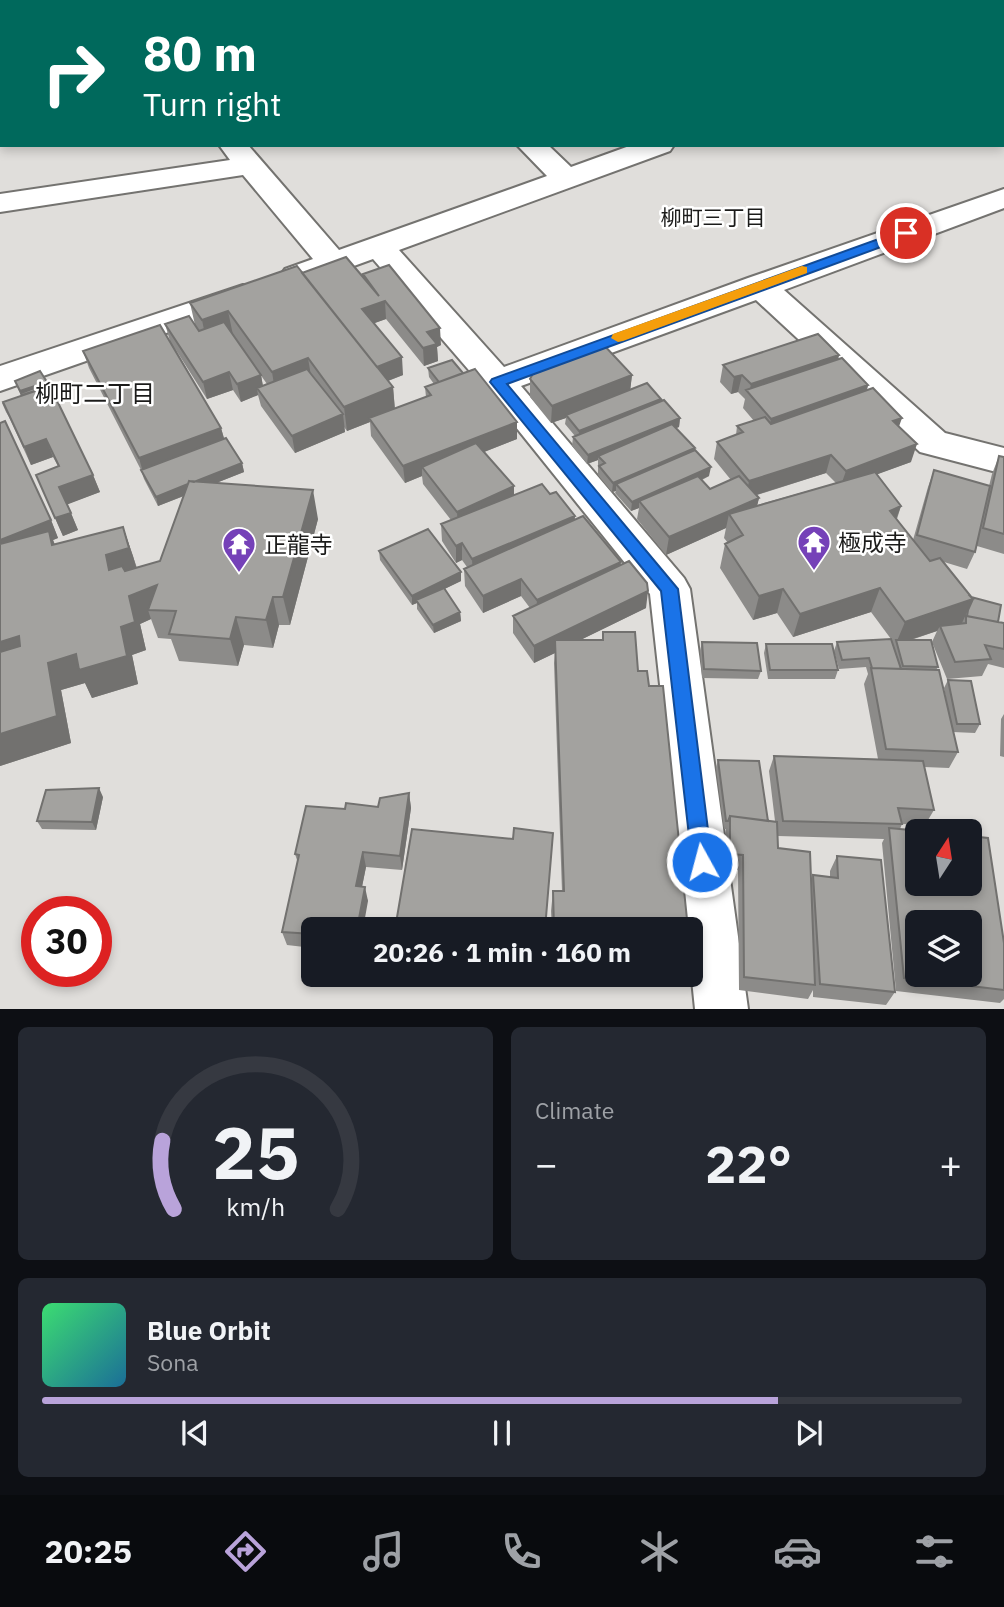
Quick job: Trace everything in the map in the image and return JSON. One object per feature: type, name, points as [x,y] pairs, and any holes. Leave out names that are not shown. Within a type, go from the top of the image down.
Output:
[{"type":"street","points":[[533,147],[567,179]]},
{"type":"street","points":[[0,379],[380,247],[655,147]]},
{"type":"street","points":[[0,203],[240,156],[334,263]]},
{"type":"street","points":[[498,382],[1004,198]]},
{"type":"street","points":[[380,247],[498,382],[670,589],[722,1009]]},
{"type":"street","points":[[759,285],[933,443],[1004,461]]},
{"type":"building","points":[[346,257],[379,296],[363,274],[389,265],[440,328],[427,332],[437,344],[423,348],[385,301],[362,309],[402,357],[377,367],[302,273]]},
{"type":"building","points":[[297,266],[393,387],[344,407],[308,358],[272,372],[228,311],[202,320],[190,303]]},
{"type":"building","points":[[189,316],[199,331],[224,322],[261,375],[237,384],[229,372],[203,382],[165,324]]},
{"type":"building","points":[[160,325],[221,428],[139,458],[83,351]]},
{"type":"building","points":[[818,334],[839,355],[751,384],[742,375],[734,377],[723,365]]},
{"type":"building","points":[[601,342],[632,375],[552,406],[530,379],[537,366]]},
{"type":"building","points":[[842,358],[868,385],[771,419],[746,390]]},
{"type":"building","points":[[452,360],[463,373],[439,382],[428,368]]},
{"type":"building","points":[[307,369],[343,414],[292,436],[257,388]]},
{"type":"building","points":[[475,369],[517,422],[403,466],[369,418],[431,395],[425,387]]},
{"type":"building","points":[[40,371],[47,382],[20,391],[15,381]]},
{"type":"building","points":[[48,383],[50,386],[22,395],[21,393]]},
{"type":"building","points":[[647,383],[661,399],[579,431],[566,415]]},
{"type":"building","points":[[50,386],[93,475],[59,487],[71,513],[55,518],[36,475],[59,466],[46,439],[24,447],[3,402]]},
{"type":"building","points":[[873,388],[902,418],[893,421],[917,444],[846,471],[831,455],[749,481],[717,442],[743,432],[737,426],[765,417],[771,424]]},
{"type":"building","points":[[664,400],[680,418],[588,455],[573,437]]},
{"type":"building","points":[[5,421],[51,520],[0,540],[0,423]]},
{"type":"building","points":[[672,424],[695,448],[613,483],[599,466],[605,463],[598,456]]},
{"type":"building","points":[[226,438],[242,463],[194,482],[189,481],[188,484],[156,497],[141,470]]},
{"type":"building","points":[[476,443],[514,486],[457,512],[422,467]]},
{"type":"building","points":[[695,450],[711,467],[632,502],[616,484]]},
{"type":"building","points":[[999,456],[1004,457],[1004,534],[983,528]]},
{"type":"building","points":[[934,470],[990,486],[975,552],[917,535]]},
{"type":"building","points":[[875,472],[901,506],[890,511],[930,561],[940,558],[973,599],[905,622],[880,588],[800,614],[783,589],[759,596],[725,544],[743,535],[729,514]]},
{"type":"building","points":[[698,476],[710,489],[739,476],[759,498],[669,537],[639,501]]},
{"type":"building","points":[[189,481],[313,490],[283,597],[273,597],[266,620],[236,617],[230,639],[169,634],[176,611],[148,610],[157,585],[129,596],[135,622],[121,627],[127,656],[79,670],[76,654],[48,663],[57,716],[0,734],[0,652],[20,646],[19,636],[0,642],[0,544],[49,531],[52,545],[123,527],[129,548],[106,555],[109,570],[122,566],[125,571],[160,561]]},
{"type":"building","points":[[542,484],[550,494],[556,492],[575,516],[472,559],[462,543],[456,546],[441,524]]},
{"type":"building","points":[[583,516],[621,562],[537,600],[521,579],[483,596],[464,569]]},
{"type":"building","points":[[428,529],[461,572],[412,596],[379,551]]},
{"type":"building","points":[[629,561],[647,583],[648,591],[534,646],[513,616]]},
{"type":"building","points":[[444,588],[460,612],[433,625],[416,600]]},
{"type":"building","points":[[971,597],[1001,605],[998,622],[967,616],[973,599]]},
{"type":"building","points":[[966,616],[1004,623],[1004,649],[985,645],[991,659],[955,662],[940,626],[966,623]]},
{"type":"building","points":[[603,632],[635,632],[638,671],[647,671],[649,686],[663,686],[687,917],[554,917],[553,891],[564,891],[555,640],[603,640]]},
{"type":"building","points":[[891,639],[901,669],[872,668],[869,658],[842,660],[837,642]]},
{"type":"building","points":[[896,640],[931,640],[938,667],[903,666]]},
{"type":"building","points":[[702,642],[757,643],[761,671],[704,669]]},
{"type":"building","points":[[766,644],[832,644],[838,670],[770,670]]},
{"type":"building","points":[[871,668],[939,670],[958,752],[886,749]]},
{"type":"building","points":[[948,680],[971,681],[980,724],[957,724]]},
{"type":"building","points":[[774,756],[923,761],[934,810],[898,808],[902,824],[783,821]]},
{"type":"building","points":[[718,760],[759,761],[768,821],[730,816],[726,821]]},
{"type":"building","points":[[99,788],[92,822],[37,821],[46,790]]},
{"type":"building","points":[[409,793],[400,856],[363,852],[356,886],[365,887],[359,917],[301,917],[301,933],[282,932],[299,855],[295,854],[306,806],[345,809],[346,803],[378,807],[380,798]]},
{"type":"building","points":[[730,816],[777,822],[778,848],[810,852],[815,985],[744,977],[743,855],[730,854]]},
{"type":"building","points":[[514,828],[553,833],[546,917],[397,917],[412,829],[513,839]]},
{"type":"building","points":[[889,828],[905,830],[905,896],[982,896],[982,837],[988,838],[1004,943],[1004,990],[979,987],[982,987],[982,910],[905,910],[905,978]]},
{"type":"building","points":[[837,856],[881,860],[895,992],[820,984],[813,875],[838,878]]},
{"type":"slow traffic","points":[[618,338],[802,270]]},
{"type":"place","name":"極成寺","points":[[814,572]]},
{"type":"place","name":"正龍寺","points":[[239,574]]},
{"type":"district","name":"柳町三丁目","points":[[713,217]]},
{"type":"district","name":"柳町二丁目","points":[[95,393]]},
{"type":"route","points":[[702,862],[670,589],[498,382],[906,233]]}]
